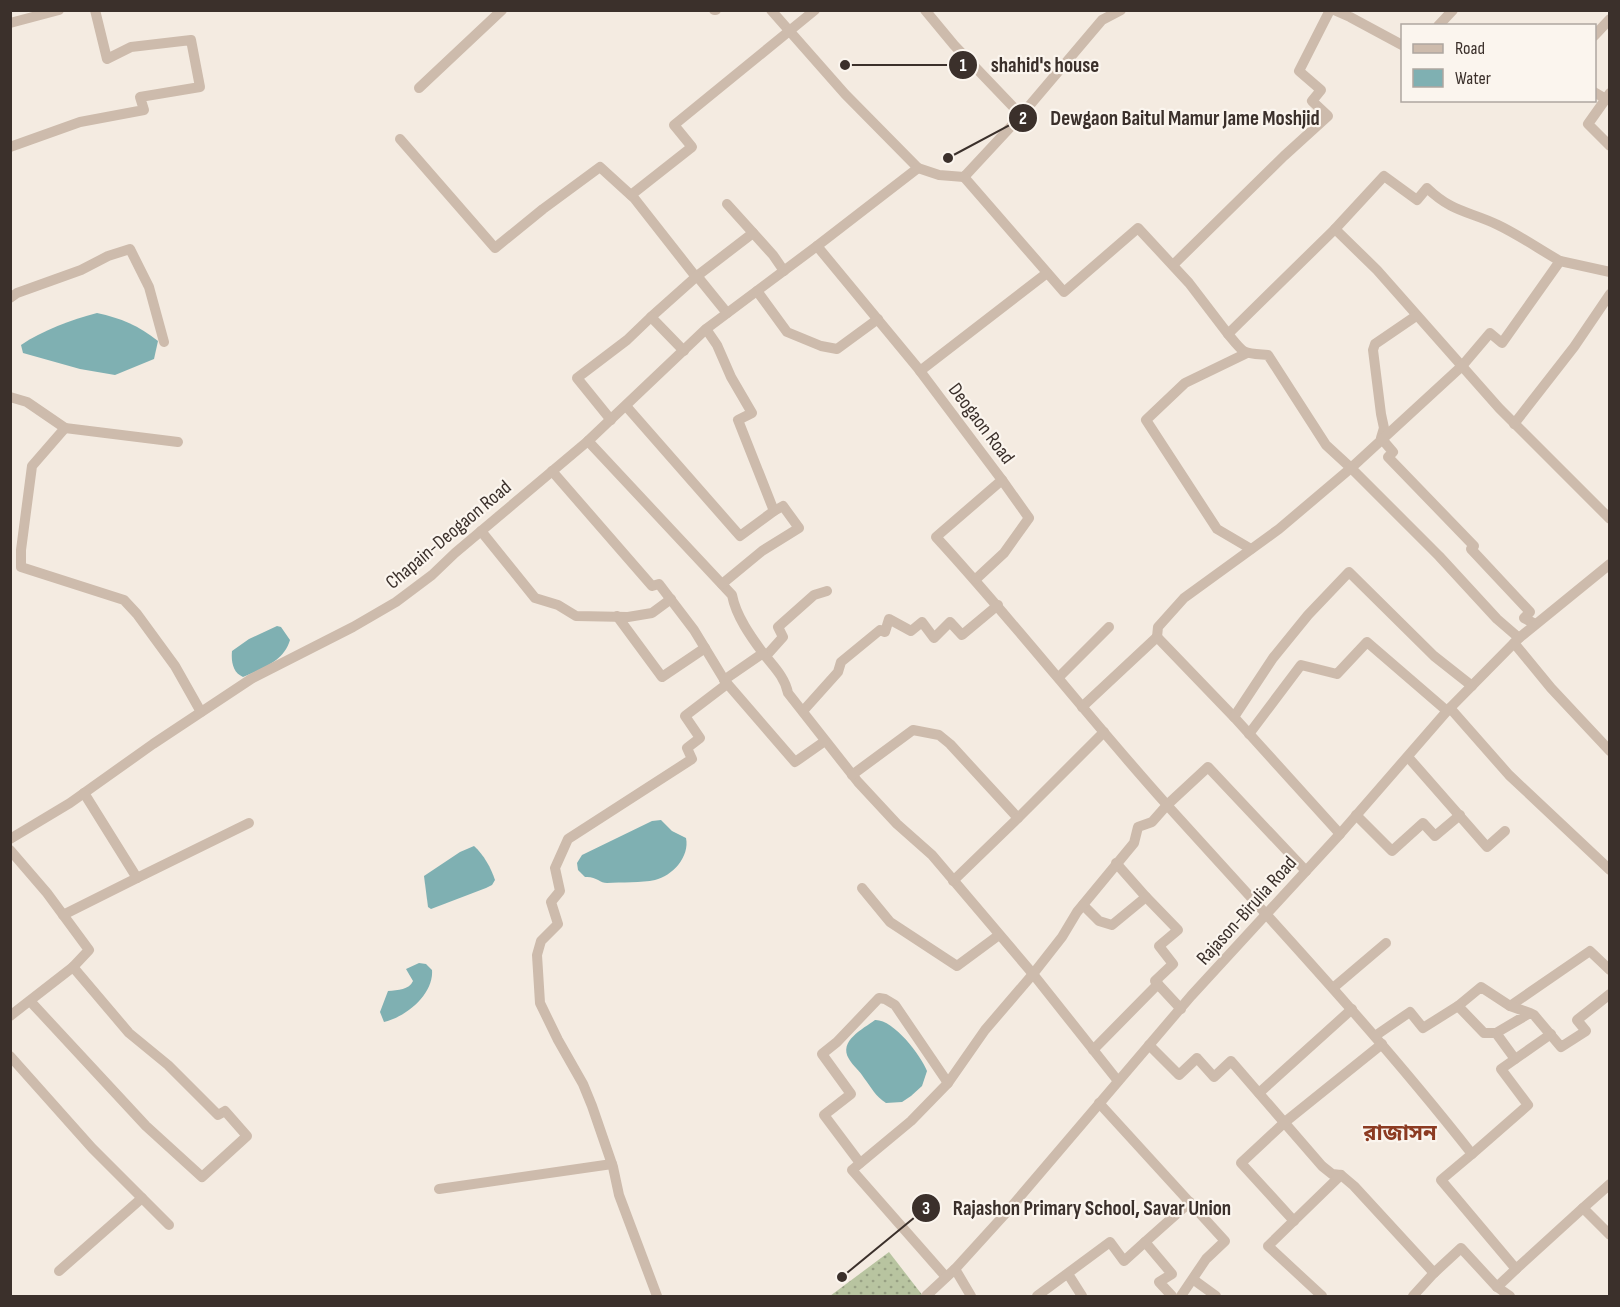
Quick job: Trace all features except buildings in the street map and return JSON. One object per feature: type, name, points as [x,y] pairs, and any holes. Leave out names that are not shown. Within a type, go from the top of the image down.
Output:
[{"type":"street","points":[[10,23],[59,10]]},
{"type":"street","points":[[10,147],[80,122],[144,110],[140,97],[200,87],[191,40],[131,46],[107,60],[95,10]]},
{"type":"street","points":[[419,88],[502,10]]},
{"type":"street","points":[[771,10],[845,94],[918,168],[939,175],[964,177],[1064,292],[1138,228],[1173,265],[1240,349],[1250,355],[1268,355],[1326,445],[1439,556],[1516,640],[1551,688],[1610,751]]},
{"type":"street","points":[[631,195],[692,147],[674,126],[815,10]]},
{"type":"street","points":[[925,10],[954,45],[1021,115]]},
{"type":"street","points":[[964,177],[1021,115],[1102,20],[1121,10]]},
{"type":"street","points":[[1173,265],[1328,116],[1312,101],[1321,90],[1299,71],[1332,10],[1350,16],[1401,44]]},
{"type":"street","points":[[1440,24],[1453,10]]},
{"type":"street","points":[[1596,34],[1610,19]]},
{"type":"street","points":[[1608,96],[1588,124],[1610,146]]},
{"type":"street","points":[[400,139],[495,248],[600,166],[631,195],[727,313]]},
{"type":"street","points":[[817,246],[918,168]]},
{"type":"street","points":[[1228,334],[1335,229],[1384,176],[1417,200],[1427,188],[1438,199],[1456,210],[1498,224],[1560,261],[1610,272]]},
{"type":"street","points":[[727,204],[784,271]]},
{"type":"street","points":[[1335,229],[1377,270],[1514,424],[1610,519]]},
{"type":"street","points":[[611,420],[577,378],[627,340],[697,276],[753,233]]},
{"type":"street","name":"Chapain-Deogaon Road","points":[[10,839],[70,803],[251,679],[353,627],[396,602],[432,575],[588,441],[706,329],[817,246]]},
{"type":"street","name":"Deogaon Road","points":[[817,246],[920,371],[1002,480],[936,537],[998,605],[1167,805],[1334,988],[1422,1090],[1472,1154]]},
{"type":"street","points":[[10,298],[17,293],[130,249],[149,287],[164,342]]},
{"type":"street","points":[[1082,707],[1157,637],[1158,627],[1184,598],[1279,529],[1351,468],[1462,366],[1490,333],[1502,343],[1560,261]]},
{"type":"street","points":[[920,371],[1047,273]]},
{"type":"street","points":[[757,291],[787,332],[821,346],[837,349],[878,319]]},
{"type":"street","points":[[1514,424],[1574,347],[1610,294]]},
{"type":"street","points":[[1381,438],[1384,428],[1374,360],[1375,344],[1416,316]]},
{"type":"street","points":[[651,317],[684,351]]},
{"type":"street","points":[[706,329],[717,345],[731,377],[752,413],[738,420],[774,511]]},
{"type":"street","points":[[1247,353],[1185,383],[1146,420],[1217,528],[1251,549]]},
{"type":"street","points":[[10,397],[27,402],[65,428],[178,442]]},
{"type":"street","points":[[626,406],[740,536],[783,506],[799,528],[762,551],[722,584]]},
{"type":"street","points":[[65,428],[32,466],[21,550],[21,567],[124,600],[175,666],[201,712]]},
{"type":"street","points":[[1381,438],[1393,452],[1388,457],[1474,546],[1471,549],[1530,612],[1524,618],[1535,624]]},
{"type":"street","points":[[588,441],[732,596],[735,608],[764,654],[786,682],[788,693],[852,775],[897,824],[932,855],[1033,974],[1118,1081]]},
{"type":"street","points":[[552,471],[652,586],[659,584],[694,630],[726,682],[795,762],[825,741]]},
{"type":"street","points":[[975,579],[1004,554],[1029,518],[1002,480]]},
{"type":"street","points":[[481,531],[536,598],[558,605],[576,616],[628,617],[652,613],[671,600]]},
{"type":"street","name":"Rajason-Birulia Road","points":[[926,1296],[1006,1213],[1180,1009],[1340,834],[1449,710],[1516,640],[1610,564]]},
{"type":"street","points":[[1234,717],[1273,658],[1308,615],[1349,572],[1434,656],[1472,686]]},
{"type":"street","points":[[657,1296],[619,1195],[612,1164],[583,1084],[540,1003],[537,955],[541,940],[558,924],[551,902],[560,891],[555,868],[568,839],[692,759],[687,748],[699,738],[685,716],[764,654],[783,637],[778,627],[814,595],[827,591]]},
{"type":"street","points":[[802,711],[838,672],[841,662],[880,630],[885,632],[889,619],[911,631],[922,622],[934,638],[950,622],[962,635],[998,605]]},
{"type":"street","points":[[617,616],[662,677],[705,648]]},
{"type":"street","points":[[1059,676],[1109,627]]},
{"type":"street","points":[[1157,637],[1234,717],[1340,834]]},
{"type":"street","points":[[1249,734],[1301,665],[1337,674],[1367,642],[1449,710],[1509,775],[1610,870]]},
{"type":"street","points":[[852,775],[913,730],[939,735],[1018,818]]},
{"type":"street","points":[[953,881],[1104,732]]},
{"type":"street","points":[[1408,757],[1487,847],[1505,831]]},
{"type":"street","points":[[971,1296],[852,1170],[911,1121],[948,1083],[985,1030],[1033,974],[1083,905],[1134,843],[1138,827],[1152,822],[1208,767],[1306,871]]},
{"type":"street","points":[[84,793],[136,878]]},
{"type":"street","points":[[1356,815],[1392,851],[1423,823],[1435,836],[1460,816]]},
{"type":"street","points":[[63,915],[249,823]]},
{"type":"street","points":[[10,850],[89,950],[73,967],[10,1016]]},
{"type":"street","points":[[1116,863],[1178,930],[1159,946],[1173,964],[1155,981],[1180,1009]]},
{"type":"street","points":[[862,888],[890,922],[957,966],[999,935]]},
{"type":"street","points":[[1083,905],[1099,921],[1112,925],[1146,897]]},
{"type":"street","points":[[1334,988],[1386,943]]},
{"type":"street","points":[[1510,1006],[1590,951],[1610,970]]},
{"type":"street","points":[[30,1001],[146,1126],[202,1177],[247,1136],[225,1111],[218,1115],[168,1065],[129,1033],[73,967]]},
{"type":"street","points":[[1093,1050],[1158,984]]},
{"type":"street","points":[[1294,1221],[1241,1163],[1410,1012],[1423,1028],[1458,1006],[1481,987],[1510,1006],[1534,1015],[1561,1047],[1586,1031],[1577,1020],[1610,994]]},
{"type":"street","points":[[860,1163],[824,1115],[852,1094],[822,1054],[837,1042],[879,998],[895,1005],[948,1083]]},
{"type":"street","points":[[1458,1006],[1484,1033],[1496,1033],[1530,1013]]},
{"type":"street","points":[[1259,1093],[1352,1009]]},
{"type":"street","points":[[1496,1033],[1515,1059]]},
{"type":"street","points":[[1516,1269],[1441,1180],[1528,1105],[1501,1069],[1551,1034]]},
{"type":"street","points":[[1149,1045],[1179,1075],[1197,1058],[1214,1077],[1231,1061],[1322,1166],[1354,1186],[1434,1274]]},
{"type":"street","points":[[10,1056],[92,1148],[169,1225]]},
{"type":"street","points":[[1099,1103],[1225,1241],[1206,1259],[1194,1280],[1181,1296]]},
{"type":"street","points":[[439,1189],[612,1164]]},
{"type":"street","points":[[1322,1296],[1268,1246],[1341,1176]]},
{"type":"street","points":[[1497,1287],[1610,1184]]},
{"type":"street","points":[[59,1271],[142,1198]]},
{"type":"street","points":[[1037,1296],[1110,1242],[1124,1261],[1190,1202]]},
{"type":"street","points":[[1583,1208],[1610,1235]]},
{"type":"street","points":[[1145,1242],[1172,1274],[1159,1282],[1172,1296]]},
{"type":"street","points":[[1413,1296],[1461,1248],[1497,1287],[1510,1296]]},
{"type":"street","points":[[1068,1274],[1082,1296]]},
{"type":"street","points":[[1194,1280],[1216,1296]]},
{"type":"green space","points":[[889,1252],[923,1296],[830,1296]]},
{"type":"water","points":[[97,313],[129,323],[158,341],[154,359],[115,375],[80,369],[23,353],[21,345],[38,335],[67,322]]},
{"type":"water","points":[[277,626],[281,627],[290,640],[283,654],[265,667],[243,677],[237,673],[233,667],[232,651],[249,639]]},
{"type":"water","points":[[661,820],[672,831],[686,838],[687,845],[682,859],[668,874],[650,881],[607,883],[585,877],[578,870],[577,863],[582,855],[652,821]]},
{"type":"water","points":[[474,846],[491,871],[495,880],[492,885],[431,909],[428,907],[424,876],[460,852]]},
{"type":"water","points":[[419,963],[426,964],[432,970],[428,988],[409,1010],[384,1022],[380,1012],[388,991],[409,986],[413,981],[406,969]]},
{"type":"water","points":[[875,1020],[882,1021],[898,1031],[919,1056],[927,1071],[922,1086],[902,1102],[886,1103],[879,1098],[846,1053],[853,1036]]},
{"type":"place","name":"shahid's house","points":[[845,65]]},
{"type":"place","name":"Dewgaon Baitul Mamur Jame Moshjid","points":[[948,158]]},
{"type":"place","name":"Rajashon Primary School, Savar Union","points":[[842,1277]]},
{"type":"district","name":"রাজাসন","points":[[1400,1132]]}]
